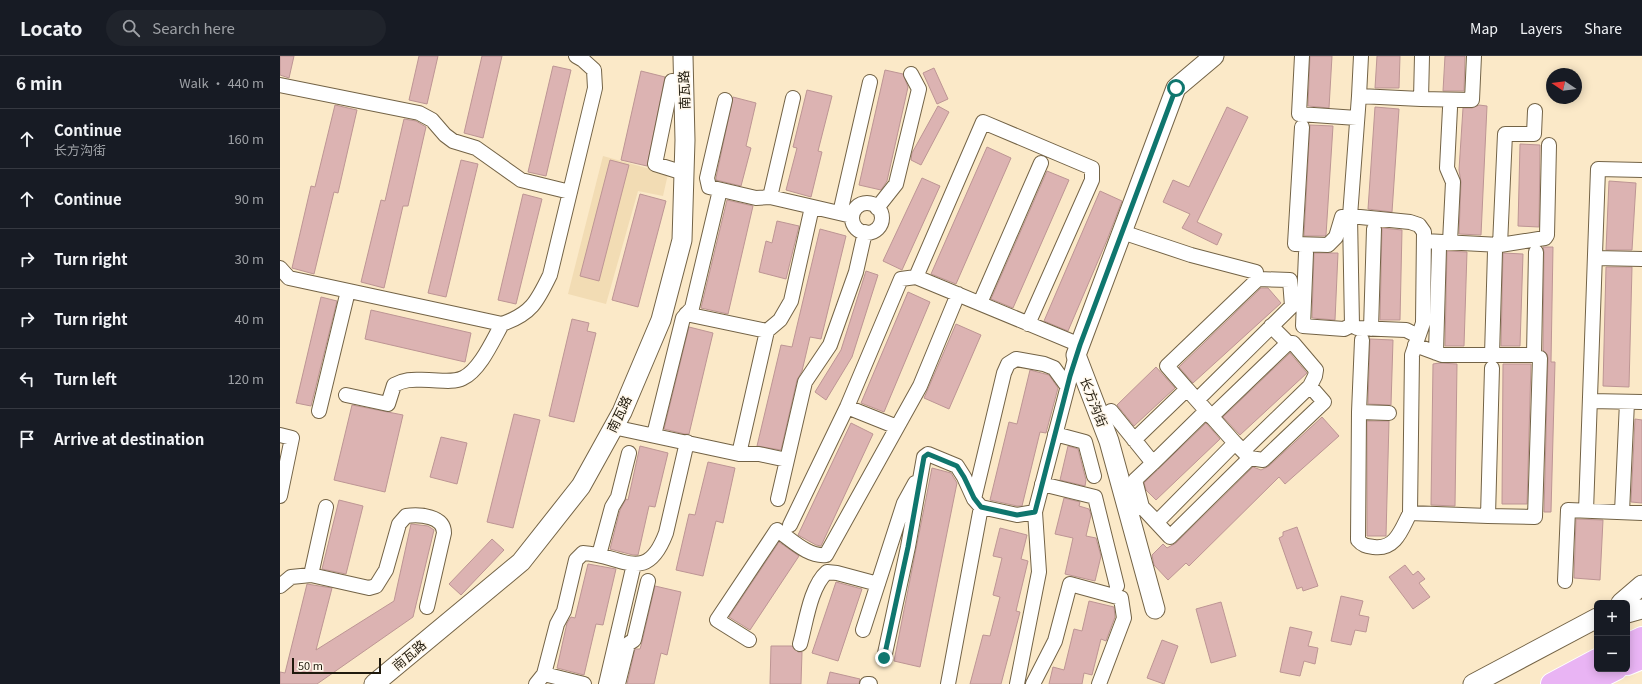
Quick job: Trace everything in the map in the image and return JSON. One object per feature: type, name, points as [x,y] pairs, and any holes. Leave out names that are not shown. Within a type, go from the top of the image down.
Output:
[{"type":"highway","points":[[1630,644],[1642,638]]},
{"type":"highway","points":[[1630,663],[1642,658]]},
{"type":"highway","points":[[1552,684],[1594,662]]},
{"type":"highway","points":[[1586,684],[1610,672]]},
{"type":"street","points":[[280,268],[289,278],[502,324],[519,318],[537,300],[550,275],[595,88],[594,70],[576,56]]},
{"type":"street","name":"南瓦路","points":[[381,682],[521,562],[581,486],[622,412],[661,320],[682,240],[684,172],[683,56]]},
{"type":"street","points":[[1017,684],[1039,572],[1035,512],[1067,386],[1078,350],[1176,88],[1214,56]]},
{"type":"street","points":[[1302,56],[1299,114],[1357,118]]},
{"type":"street","points":[[1352,325],[1350,216],[1361,56]]},
{"type":"street","points":[[1421,99],[1422,56]]},
{"type":"street","points":[[1359,96],[1472,100],[1474,56]]},
{"type":"street","points":[[877,208],[896,184],[919,89],[911,74]]},
{"type":"street","points":[[684,82],[672,81],[655,164],[684,172]]},
{"type":"street","points":[[725,100],[707,178],[709,187],[756,198],[770,197],[846,215],[854,212],[860,205],[869,204],[877,208],[882,216],[880,225],[872,232],[865,232],[854,226],[846,215],[870,82]]},
{"type":"street","points":[[280,85],[419,113],[432,120],[445,136],[453,141],[476,148],[521,180],[570,192]]},
{"type":"street","points":[[770,197],[793,98]]},
{"type":"street","points":[[1436,353],[1444,245],[1453,182],[1447,168],[1450,108]]},
{"type":"street","points":[[1488,516],[1492,362],[1505,134],[1534,134],[1535,111]]},
{"type":"street","points":[[916,277],[983,122],[1092,168],[1092,180],[1028,324]]},
{"type":"street","points":[[1302,127],[1295,244],[1328,245],[1336,237],[1342,217],[1350,216],[1410,222],[1419,225],[1424,232],[1422,323],[1412,354],[1410,513],[1395,541],[1387,546],[1379,548],[1362,545],[1358,540],[1359,412],[1367,334],[1374,229]]},
{"type":"street","points":[[1424,241],[1444,245],[1498,248],[1545,238],[1547,235],[1549,145]]},
{"type":"street","points":[[980,303],[1041,163]]},
{"type":"street","points":[[1586,511],[1598,169],[1642,170]]},
{"type":"street","points":[[654,435],[683,318],[692,308],[720,190]]},
{"type":"street","points":[[739,454],[767,331],[780,320],[791,301],[812,207]]},
{"type":"street","points":[[778,499],[805,382],[830,345],[856,272],[865,232]]},
{"type":"street","points":[[1122,232],[1191,255],[1256,272]]},
{"type":"street","points":[[1352,325],[1367,334],[1406,330],[1417,340],[1436,353],[1442,355],[1492,362],[1534,355],[1536,252]]},
{"type":"street","points":[[1306,253],[1303,326],[1344,329],[1352,325]]},
{"type":"street","points":[[1595,258],[1642,259]]},
{"type":"street","points":[[790,524],[847,407],[901,279],[916,277],[1028,324],[1078,350]]},
{"type":"street","points":[[1196,400],[1292,306],[1290,280],[1258,280],[1167,366],[1196,400],[1243,450],[1264,460],[1324,402],[1310,386]]},
{"type":"street","points":[[319,411],[348,290]]},
{"type":"street","points":[[749,640],[717,620],[777,530],[810,553],[818,556],[826,555],[920,386],[958,294]]},
{"type":"street","points":[[686,314],[767,331]]},
{"type":"street","points":[[346,395],[388,404],[394,385],[405,379],[449,381],[462,379],[472,372],[486,353],[502,324]]},
{"type":"street","points":[[1135,509],[1157,522],[1243,450],[1310,386],[1316,370],[1293,343],[1288,343],[1271,326]]},
{"type":"street","points":[[1135,509],[1135,480],[1288,343]]},
{"type":"street","name":"长方沟街","points":[[1078,350],[1109,441],[1135,509],[1156,609]]},
{"type":"street","points":[[1410,513],[1536,517],[1540,358]]},
{"type":"street","points":[[948,684],[977,503],[1004,373],[1008,364],[1016,359],[1044,364],[1054,368],[1067,386]]},
{"type":"street","points":[[1134,440],[1187,390]]},
{"type":"street","points":[[1590,401],[1642,402]]},
{"type":"street","points":[[1622,512],[1627,402]]},
{"type":"street","points":[[847,407],[897,426]]},
{"type":"street","points":[[1111,411],[1153,463]]},
{"type":"street","points":[[1359,412],[1389,413]]},
{"type":"street","points":[[614,426],[739,454],[759,454],[786,460]]},
{"type":"street","points":[[1055,434],[1085,442],[1094,476]]},
{"type":"street","points":[[280,435],[292,438],[280,496]]},
{"type":"street","points":[[584,684],[540,679],[557,624],[564,611],[576,560],[583,553],[599,555],[638,565],[646,562],[655,555],[661,546],[666,533],[687,442]]},
{"type":"street","points":[[1135,509],[1170,537],[1243,450]]},
{"type":"street","points":[[599,555],[612,507],[618,497],[629,453]]},
{"type":"street","points":[[884,658],[924,457],[928,454],[957,466],[977,503],[1017,515],[1035,512]]},
{"type":"street","points":[[863,630],[904,503],[922,470]]},
{"type":"street","points":[[1042,484],[1095,497],[1117,586]]},
{"type":"street","points":[[311,576],[326,507]]},
{"type":"street","points":[[1565,581],[1568,510],[1642,513]]},
{"type":"street","points":[[280,586],[290,577],[311,576],[369,588],[376,586],[386,570],[399,524],[406,516],[416,514],[440,521],[444,526],[444,533],[427,607]]},
{"type":"street","points":[[606,684],[634,564]]},
{"type":"street","points":[[800,644],[815,588],[820,578],[826,572],[837,573],[878,584]]},
{"type":"street","points":[[618,684],[628,644],[634,640],[648,581]]},
{"type":"street","points":[[1032,684],[1055,640],[1070,584],[1121,598],[1124,618],[1099,684]]},
{"type":"street","points":[[1624,600],[1642,585]]},
{"type":"street","points":[[1630,604],[1642,599]]},
{"type":"street","points":[[1630,612],[1642,609]]},
{"type":"street","points":[[1473,684],[1593,622]]},
{"type":"shaded area","points":[[603,156],[668,174],[663,196],[638,191],[606,304],[568,294]]},
{"type":"building","points":[[280,56],[294,56],[289,78],[280,75]]},
{"type":"building","points":[[419,56],[438,56],[427,104],[409,100]]},
{"type":"building","points":[[482,56],[502,56],[483,138],[464,133]]},
{"type":"building","points":[[1310,56],[1332,56],[1329,108],[1308,106]]},
{"type":"building","points":[[1377,56],[1400,56],[1399,88],[1375,88]]},
{"type":"building","points":[[1445,56],[1465,56],[1464,91],[1443,91]]},
{"type":"building","points":[[553,66],[571,70],[546,176],[528,172]]},
{"type":"building","points":[[934,68],[948,99],[937,104],[923,73]]},
{"type":"building","points":[[885,70],[903,74],[908,87],[887,181],[881,190],[859,185]]},
{"type":"building","points":[[641,71],[665,77],[647,166],[621,160]]},
{"type":"building","points":[[807,90],[832,96],[818,151],[822,152],[811,197],[786,190],[797,148],[793,147]]},
{"type":"building","points":[[733,97],[756,103],[746,146],[751,148],[741,186],[716,180]]},
{"type":"building","points":[[335,105],[357,110],[338,193],[334,192],[314,274],[292,268],[311,186],[315,187]]},
{"type":"building","points":[[1479,105],[1487,106],[1481,235],[1459,234],[1461,182],[1459,170],[1463,108],[1472,108]]},
{"type":"building","points":[[938,106],[949,112],[921,165],[911,160],[912,153]]},
{"type":"building","points":[[1227,107],[1248,117],[1197,222],[1222,234],[1217,245],[1182,228],[1190,214],[1163,202],[1173,180],[1189,187]]},
{"type":"building","points":[[1375,107],[1399,109],[1392,212],[1368,209]]},
{"type":"building","points":[[404,119],[416,121],[426,127],[408,206],[403,206],[384,288],[361,282],[381,200],[385,201]]},
{"type":"building","points":[[1310,125],[1333,126],[1325,236],[1304,236]]},
{"type":"building","points":[[1520,144],[1540,145],[1539,227],[1518,226]]},
{"type":"building","points":[[987,147],[1011,158],[956,284],[931,274]]},
{"type":"building","points":[[461,160],[478,164],[446,297],[428,293]]},
{"type":"building","points":[[610,160],[629,165],[599,281],[580,276]]},
{"type":"building","points":[[1047,171],[1069,180],[1013,308],[991,299]]},
{"type":"building","points":[[922,178],[940,186],[902,270],[883,261]]},
{"type":"building","points":[[1609,181],[1636,183],[1632,250],[1606,250]]},
{"type":"building","points":[[1100,191],[1122,201],[1068,331],[1044,321]]},
{"type":"building","points":[[523,194],[542,199],[516,304],[498,300]]},
{"type":"building","points":[[640,194],[666,201],[638,307],[612,300]]},
{"type":"building","points":[[727,200],[753,206],[728,314],[701,308]]},
{"type":"building","points":[[777,221],[799,226],[786,279],[759,272],[766,241],[772,243]]},
{"type":"building","points":[[1382,228],[1402,230],[1400,320],[1380,320]]},
{"type":"building","points":[[820,229],[846,236],[821,339],[810,337],[802,371],[797,380],[781,450],[757,446],[781,345],[792,347]]},
{"type":"building","points":[[1543,247],[1553,247],[1551,362],[1555,362],[1551,512],[1544,512],[1548,358],[1547,354],[1543,350]]},
{"type":"building","points":[[1447,251],[1467,252],[1464,346],[1445,346]]},
{"type":"building","points":[[1314,253],[1338,253],[1335,320],[1312,318]]},
{"type":"building","points":[[1503,253],[1523,254],[1520,346],[1501,346]]},
{"type":"building","points":[[1606,267],[1632,267],[1629,387],[1603,386]]},
{"type":"building","points":[[866,271],[878,275],[852,357],[826,400],[815,392],[841,350]]},
{"type":"building","points":[[1261,288],[1268,288],[1281,303],[1193,383],[1179,367]]},
{"type":"building","points":[[908,292],[930,302],[884,412],[861,403]]},
{"type":"building","points":[[321,297],[337,301],[311,406],[296,403]]},
{"type":"building","points":[[371,310],[471,333],[465,362],[365,339]]},
{"type":"building","points":[[572,319],[589,323],[587,331],[596,333],[574,422],[549,416]]},
{"type":"building","points":[[956,324],[981,335],[949,409],[924,398]]},
{"type":"building","points":[[689,327],[713,333],[689,434],[685,434],[664,429]]},
{"type":"building","points":[[1370,339],[1393,340],[1391,405],[1368,404]]},
{"type":"building","points":[[1290,353],[1307,373],[1240,435],[1223,417]]},
{"type":"building","points":[[1433,364],[1457,364],[1455,506],[1431,505]]},
{"type":"building","points":[[1503,364],[1531,364],[1527,504],[1502,504]]},
{"type":"building","points":[[1156,367],[1175,388],[1134,426],[1117,405]]},
{"type":"building","points":[[1030,370],[1049,375],[1058,388],[1046,433],[1040,432],[1022,506],[1017,506],[990,500],[1009,422],[1017,424]]},
{"type":"building","points":[[352,405],[403,415],[385,492],[334,480]]},
{"type":"building","points":[[514,414],[540,420],[513,528],[487,522]]},
{"type":"building","points":[[1322,417],[1339,436],[1285,484],[1279,477],[1189,566],[1186,563],[1168,580],[1154,565],[1152,555],[1163,544],[1167,548],[1176,543],[1253,467],[1261,470],[1269,466]]},
{"type":"building","points":[[1635,419],[1642,420],[1642,503],[1631,502]]},
{"type":"building","points":[[1367,421],[1389,421],[1386,536],[1367,536]]},
{"type":"building","points":[[851,423],[873,434],[821,546],[816,545],[798,535]]},
{"type":"building","points":[[1206,423],[1220,439],[1156,500],[1146,490],[1144,483]]},
{"type":"building","points":[[441,437],[467,443],[457,484],[430,477]]},
{"type":"building","points":[[640,446],[668,453],[655,507],[649,506],[638,555],[633,555],[610,549],[620,510],[626,499],[628,500]]},
{"type":"building","points":[[1068,446],[1078,449],[1086,480],[1085,486],[1060,480]]},
{"type":"building","points":[[708,462],[735,468],[723,523],[716,521],[703,576],[676,570],[689,514],[695,515]]},
{"type":"building","points":[[932,468],[951,473],[957,483],[920,667],[894,661]]},
{"type":"building","points":[[1064,498],[1080,502],[1079,506],[1089,509],[1091,515],[1086,536],[1096,538],[1101,556],[1095,581],[1065,574],[1073,538],[1055,534]]},
{"type":"building","points":[[339,500],[363,506],[346,574],[322,569]]},
{"type":"building","points":[[1576,519],[1603,520],[1600,580],[1574,578]]},
{"type":"building","points":[[411,524],[428,526],[434,530],[413,617],[317,684],[280,684],[280,672],[285,673],[307,584],[332,588],[316,650],[394,601]]},
{"type":"building","points":[[1297,527],[1318,586],[1303,591],[1302,587],[1297,589],[1279,538],[1283,536],[1283,532]]},
{"type":"building","points":[[1000,528],[1027,535],[1021,559],[1028,561],[1016,611],[1020,612],[1001,684],[970,684],[983,635],[990,636],[1000,597],[993,595],[1002,558],[993,556]]},
{"type":"building","points":[[492,539],[504,550],[461,595],[449,584]]},
{"type":"building","points":[[779,542],[799,556],[750,630],[729,617]]},
{"type":"building","points":[[588,564],[616,569],[603,625],[596,624],[584,675],[557,668],[567,623],[571,617],[575,618]]},
{"type":"building","points":[[1405,565],[1413,575],[1418,571],[1425,579],[1419,583],[1430,597],[1413,609],[1389,577]]},
{"type":"building","points":[[836,582],[862,589],[838,661],[812,653]]},
{"type":"building","points":[[655,586],[681,592],[667,655],[661,653],[654,684],[627,684],[635,649],[640,649],[642,642]]},
{"type":"building","points":[[1341,596],[1363,601],[1359,615],[1369,617],[1366,632],[1355,630],[1351,645],[1331,641]]},
{"type":"building","points":[[1089,601],[1114,607],[1115,617],[1106,641],[1101,639],[1092,675],[1084,673],[1082,684],[1049,684],[1053,667],[1064,670],[1074,629],[1082,631]]},
{"type":"building","points":[[1221,602],[1236,656],[1211,663],[1196,609]]},
{"type":"building","points":[[1290,627],[1312,632],[1308,646],[1318,648],[1315,664],[1304,661],[1300,676],[1280,672]]},
{"type":"building","points":[[1162,640],[1178,646],[1164,684],[1147,678]]},
{"type":"building","points":[[771,646],[792,646],[798,652],[802,652],[801,684],[770,684]]},
{"type":"building","points":[[830,672],[860,679],[859,684],[827,684]]},
{"type":"route","points":[[884,658],[908,547],[924,457],[928,454],[932,455],[957,466],[974,498],[981,507],[1017,515],[1035,512],[1070,376],[1080,345],[1176,88]]}]
